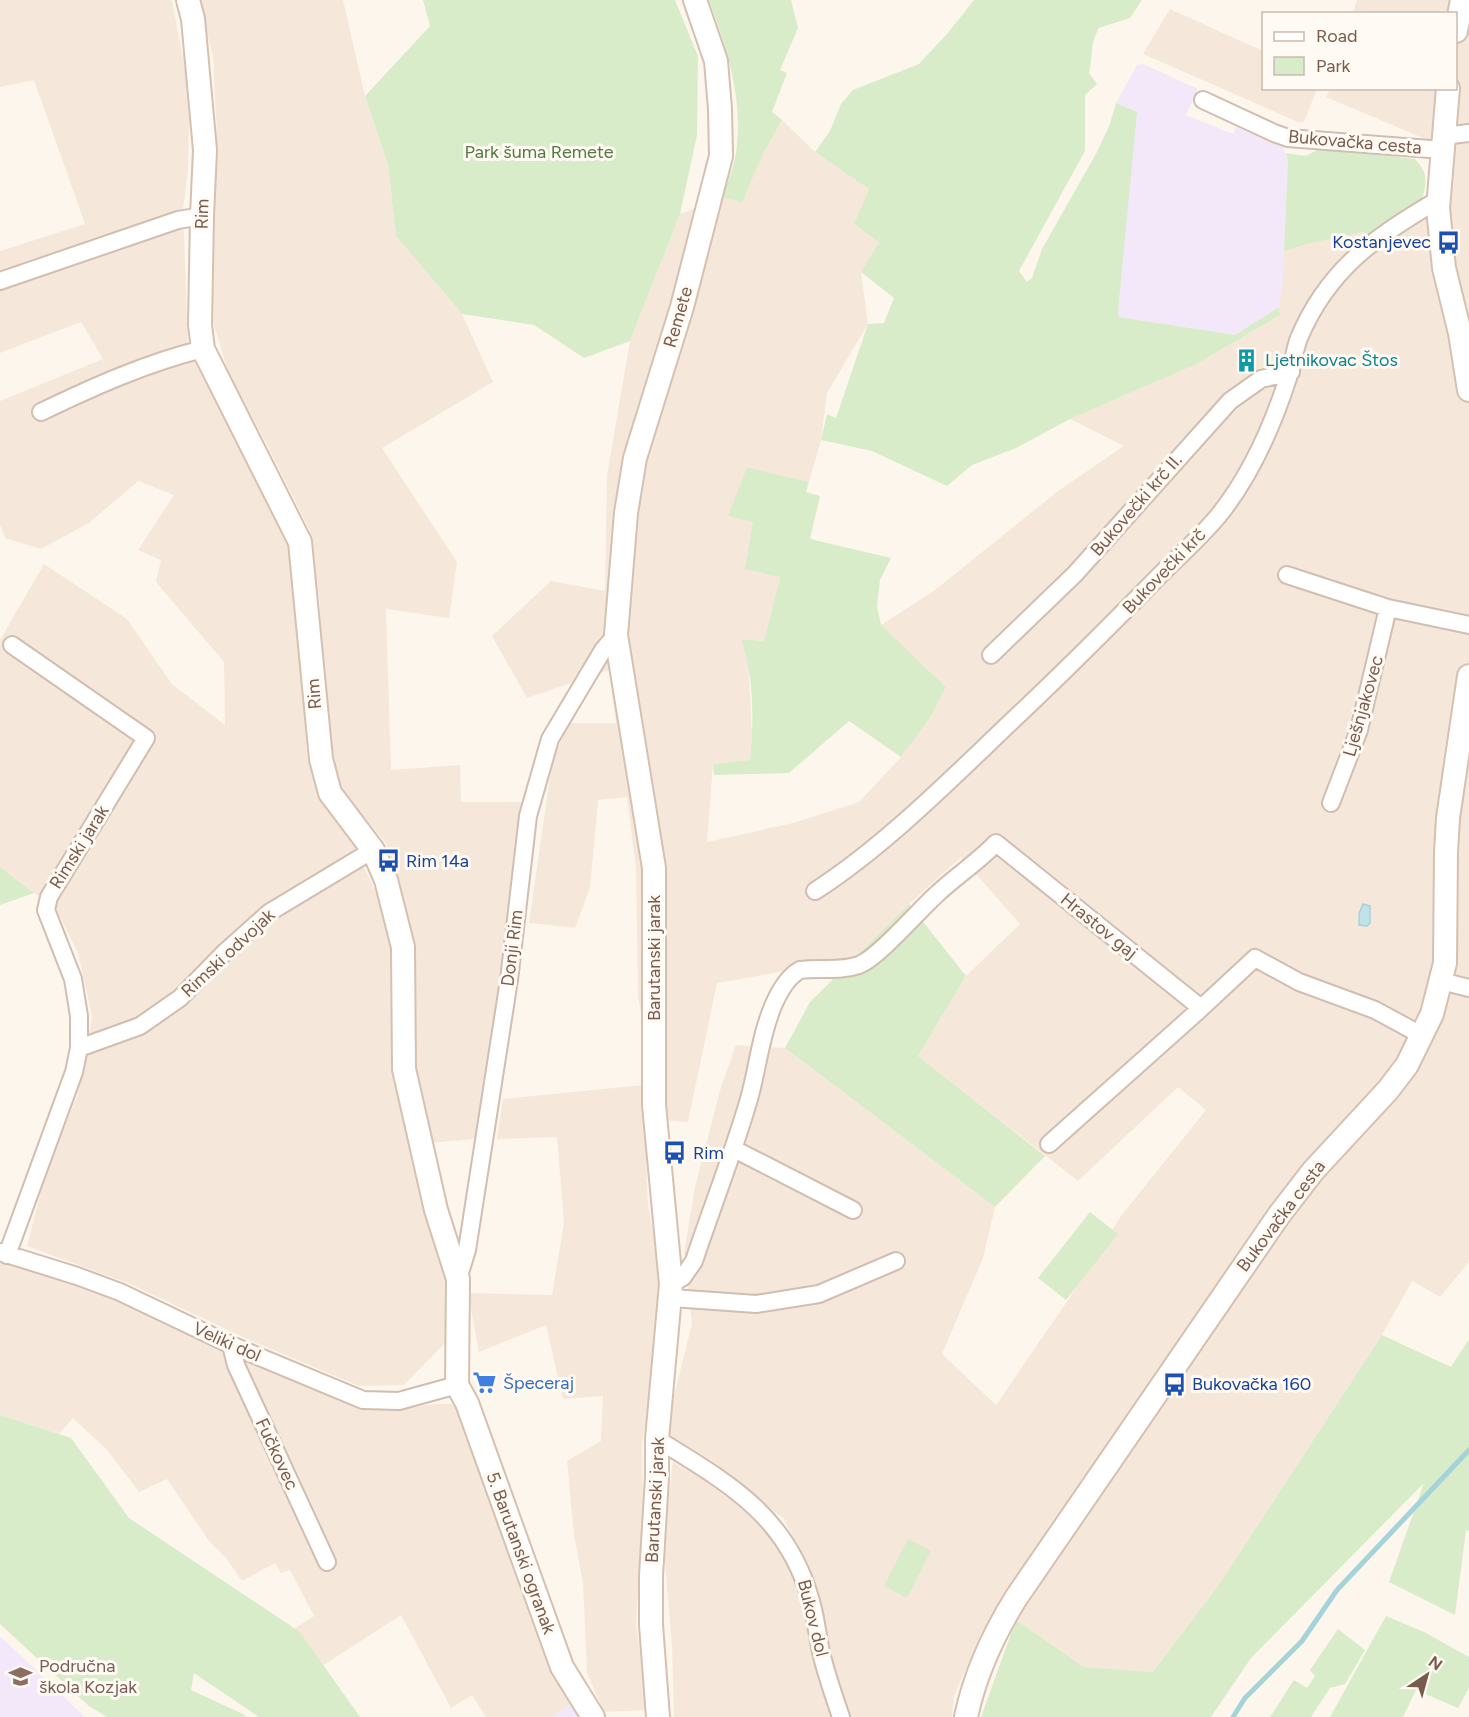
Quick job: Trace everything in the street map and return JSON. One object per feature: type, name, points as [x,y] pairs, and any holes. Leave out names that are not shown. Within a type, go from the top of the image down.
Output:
[{"type":"street","name":"Rim","points":[[188,0],[193,19],[205,150],[200,325],[203,349],[300,542],[321,759],[330,793],[374,850],[386,880],[403,947],[404,1069],[436,1210],[458,1279],[457,1385]]},
{"type":"street","name":"Remete","points":[[616,636],[626,513],[635,458],[682,307],[721,156],[716,61],[695,0]]},
{"type":"street","points":[[1457,22],[1462,0]]},
{"type":"street","name":"Bukovačka cesta","points":[[1448,90],[1438,200],[1440,241],[1444,268],[1460,333],[1469,390]]},
{"type":"street","name":"Bukovačka cesta","points":[[1203,100],[1288,138],[1443,143]]},
{"type":"street","points":[[1443,143],[1469,133]]},
{"type":"street","name":"Bukovečki krč","points":[[815,891],[848,870],[996,736],[1066,670],[1218,515],[1250,469],[1274,417],[1290,372],[1298,340],[1316,305],[1342,270],[1379,237],[1438,200]]},
{"type":"street","points":[[0,281],[178,220],[202,216]]},
{"type":"street","points":[[40,412],[109,379],[176,355],[203,349]]},
{"type":"street","name":"Bukovečki krč II.","points":[[991,655],[1076,574],[1230,401],[1261,379],[1290,372]]},
{"type":"street","points":[[1287,575],[1388,608],[1469,625]]},
{"type":"street","name":"Lješnjakovec","points":[[1331,803],[1359,730],[1388,608]]},
{"type":"street","name":"Donji Rim","points":[[458,1279],[467,1250],[509,980],[528,816],[550,739],[603,650],[616,636]]},
{"type":"street","name":"Barutanski jarak","points":[[616,636],[654,868],[654,1105],[671,1291],[657,1439],[651,1596],[657,1717]]},
{"type":"street","name":"Rimski jarak","points":[[4,1254],[74,1072],[80,1048],[73,979],[46,910],[49,897],[146,738],[12,645]]},
{"type":"street","name":"Bukovačka cesta","points":[[966,1717],[984,1658],[1016,1598],[1279,1215],[1327,1156],[1388,1090],[1407,1065],[1423,1036],[1432,1014],[1445,963],[1448,819],[1469,676]]},
{"type":"street","name":"Hrastov gaj","points":[[734,1149],[757,1069],[759,1043],[773,1006],[789,979],[800,969],[836,970],[861,964],[937,894],[980,861],[996,843],[1202,1008]]},
{"type":"street","name":"Rimski odvojak","points":[[80,1048],[140,1026],[180,998],[224,953],[270,912],[374,850]]},
{"type":"street","points":[[1049,1144],[1255,958],[1299,982],[1375,1010],[1423,1036]]},
{"type":"street","points":[[1441,981],[1469,988]]},
{"type":"street","points":[[671,1291],[694,1261],[734,1149],[853,1210]]},
{"type":"street","name":"Veliki dol","points":[[4,1254],[77,1276],[120,1292],[231,1345],[363,1400],[399,1401],[457,1385]]},
{"type":"street","points":[[671,1291],[756,1304],[767,1303],[819,1294],[896,1261]]},
{"type":"street","name":"Fučkovec","points":[[231,1345],[236,1365],[327,1562]]},
{"type":"street","name":"5. Barutanski ogranak","points":[[457,1385],[467,1403],[562,1667],[592,1717]]},
{"type":"street","name":"Bukov dol","points":[[657,1439],[718,1477],[753,1503],[772,1525],[801,1569],[811,1600],[821,1653],[841,1717]]},
{"type":"shaded area","points":[[0,0],[172,0],[185,69],[189,120],[188,170],[183,210],[188,345],[291,538],[307,756],[319,798],[354,846],[377,895],[390,943],[395,987],[392,1050],[400,1103],[421,1201],[445,1281],[451,1337],[404,1385],[359,1386],[247,1339],[130,1284],[27,1246],[46,1171],[77,1096],[92,1016],[78,953],[53,903],[34,893],[0,867],[0,640],[44,564],[127,619],[172,684],[225,725],[224,662],[156,582],[161,560],[138,550],[174,495],[138,481],[89,523],[41,549],[5,538],[0,525],[0,401],[103,359],[81,322],[0,353],[0,251],[85,224],[34,80],[0,87]]},
{"type":"shaded area","points":[[199,0],[343,0],[365,96],[388,165],[396,236],[462,314],[493,382],[382,448],[457,562],[449,618],[386,609],[391,770],[460,765],[461,802],[525,802],[504,963],[474,1139],[429,1143],[416,1063],[405,904],[386,843],[350,800],[334,774],[322,700],[320,605],[309,529],[229,374],[211,316],[210,233],[217,136],[213,57]]},
{"type":"shaded area","points":[[1357,0],[1469,0],[1469,1262],[1440,1297],[1412,1281],[1382,1335],[1220,1583],[1153,1672],[1084,1667],[1016,1620],[982,1632],[954,1696],[952,1717],[850,1717],[820,1642],[809,1565],[783,1518],[668,1434],[668,1420],[692,1324],[684,1253],[695,1187],[721,1087],[736,1045],[785,1048],[995,1207],[983,1258],[942,1354],[996,1405],[1068,1300],[1121,1216],[1206,1110],[1178,1087],[1078,1181],[918,1056],[966,976],[1020,924],[961,857],[909,904],[854,959],[717,983],[688,1122],[661,1120],[638,997],[636,868],[627,797],[598,800],[590,888],[575,928],[529,923],[552,763],[568,723],[616,723],[609,670],[527,698],[492,636],[551,581],[605,591],[607,475],[630,341],[680,214],[723,197],[742,203],[763,154],[782,120],[815,152],[870,189],[879,242],[861,272],[868,324],[827,393],[821,440],[809,482],[747,467],[729,516],[753,521],[780,577],[764,641],[741,639],[748,657],[752,733],[750,760],[713,764],[707,842],[793,823],[859,802],[901,757],[930,718],[946,687],[881,625],[935,590],[1058,491],[1124,446],[1070,419],[1197,364],[1280,315],[1284,252],[1303,245],[1364,232],[1445,210],[1449,149],[1326,97],[1330,90],[1457,90],[1457,12],[1353,12]]},
{"type":"shaded area","points":[[1170,9],[1262,51],[1262,90],[1317,90],[1305,119],[1303,122],[1298,122],[1143,54]]},
{"type":"shaded area","points":[[1143,64],[1198,89],[1186,115],[1233,134],[1236,127],[1283,147],[1288,160],[1283,277],[1279,307],[1236,335],[1119,317],[1124,241],[1116,103],[1137,65]]},
{"type":"shaded area","points":[[643,1085],[648,1206],[660,1268],[656,1353],[642,1445],[643,1513],[636,1625],[648,1710],[604,1712],[587,1673],[583,1583],[574,1535],[567,1461],[601,1441],[603,1396],[563,1399],[546,1325],[479,1352],[468,1293],[552,1295],[564,1223],[557,1137],[497,1139],[503,1099]]},
{"type":"shaded area","points":[[0,1263],[12,1263],[93,1289],[148,1312],[261,1368],[330,1394],[401,1409],[451,1404],[457,1409],[490,1501],[523,1578],[571,1703],[552,1717],[486,1717],[472,1695],[451,1708],[401,1615],[316,1670],[292,1630],[314,1616],[290,1570],[281,1573],[275,1563],[242,1581],[226,1558],[209,1541],[167,1479],[139,1492],[108,1451],[73,1418],[59,1434],[0,1415]]},
{"type":"shaded area","points":[[673,1462],[749,1506],[801,1587],[834,1717],[674,1717],[672,1647],[663,1536]]},
{"type":"shaded area","name":"Područna škola Kozjak","points":[[0,1636],[85,1717],[0,1717]]},
{"type":"shaded area","points":[[571,1703],[582,1717],[552,1717]]},
{"type":"green space","name":"Park šuma Remete","points":[[423,0],[675,0],[698,56],[697,135],[680,214],[630,341],[584,358],[534,325],[462,314],[396,236],[388,165],[365,96],[430,26]]},
{"type":"green space","points":[[709,0],[791,0],[798,28],[780,70],[787,73],[772,112],[782,120],[763,154],[742,203],[723,197],[736,151],[737,107],[727,53]]},
{"type":"green space","points":[[974,0],[1142,0],[1130,18],[1099,28],[1096,34],[1089,73],[1097,84],[1085,95],[1085,151],[1019,271],[1027,282],[1032,278],[1042,249],[1097,152],[1110,124],[1116,103],[1137,112],[1119,317],[1235,335],[1279,307],[1280,315],[1197,364],[1070,419],[1016,448],[972,465],[947,486],[872,451],[821,440],[827,414],[836,418],[868,324],[884,323],[894,298],[861,272],[879,242],[854,224],[869,189],[815,152],[830,131],[841,104],[853,90],[919,64]]},
{"type":"green space","points":[[1321,148],[1415,159],[1420,164],[1426,180],[1421,204],[1368,238],[1364,232],[1303,245],[1284,252],[1288,160],[1286,153],[1306,156]]},
{"type":"green space","points":[[747,467],[809,482],[806,492],[820,496],[810,539],[891,558],[880,580],[877,606],[881,625],[946,687],[930,718],[901,757],[849,721],[789,773],[714,775],[713,764],[750,760],[751,683],[741,639],[764,641],[780,577],[745,569],[753,522],[728,516]]},
{"type":"green space","points":[[0,867],[34,893],[0,905]]},
{"type":"green space","points":[[909,904],[966,976],[918,1056],[1045,1156],[995,1207],[785,1048],[810,1002]]},
{"type":"green space","points":[[1090,1212],[1118,1234],[1066,1300],[1038,1278]]},
{"type":"green space","points":[[1382,1335],[1451,1367],[1469,1339],[1469,1531],[1466,1530],[1455,1615],[1389,1582],[1424,1483],[1251,1658],[1211,1717],[981,1717],[1016,1620],[1084,1667],[1153,1672],[1220,1583]]},
{"type":"green space","points":[[0,1415],[71,1438],[129,1518],[300,1632],[360,1717],[259,1717],[194,1673],[191,1690],[245,1717],[107,1717],[89,1706],[0,1624]]},
{"type":"green space","points":[[908,1539],[931,1551],[907,1598],[884,1586]]},
{"type":"green space","points":[[1386,1616],[1424,1632],[1469,1657],[1469,1688],[1458,1708],[1416,1690],[1403,1717],[1330,1717]]},
{"type":"green space","points":[[1338,1629],[1365,1650],[1345,1684],[1330,1688],[1311,1717],[1270,1717],[1294,1680],[1307,1688],[1315,1676],[1310,1670]]},
{"type":"water","points":[[1363,904],[1370,906],[1370,923],[1367,926],[1359,925],[1359,914]]},
{"type":"waterway","points":[[1233,1717],[1245,1698],[1302,1641],[1337,1590],[1469,1450]]},
{"type":"place","name":"Kostanjevec","points":[[1449,242]]},
{"type":"place","name":"Ljetnikovac Štos","points":[[1247,360]]},
{"type":"place","name":"Rim 14a","points":[[388,861]]},
{"type":"place","name":"Rim","points":[[675,1153]]},
{"type":"place","name":"Špeceraj","points":[[485,1383]]},
{"type":"place","name":"Bukovačka 160","points":[[1174,1384]]},
{"type":"place","name":"Područna škola Kozjak","points":[[21,1676]]}]
